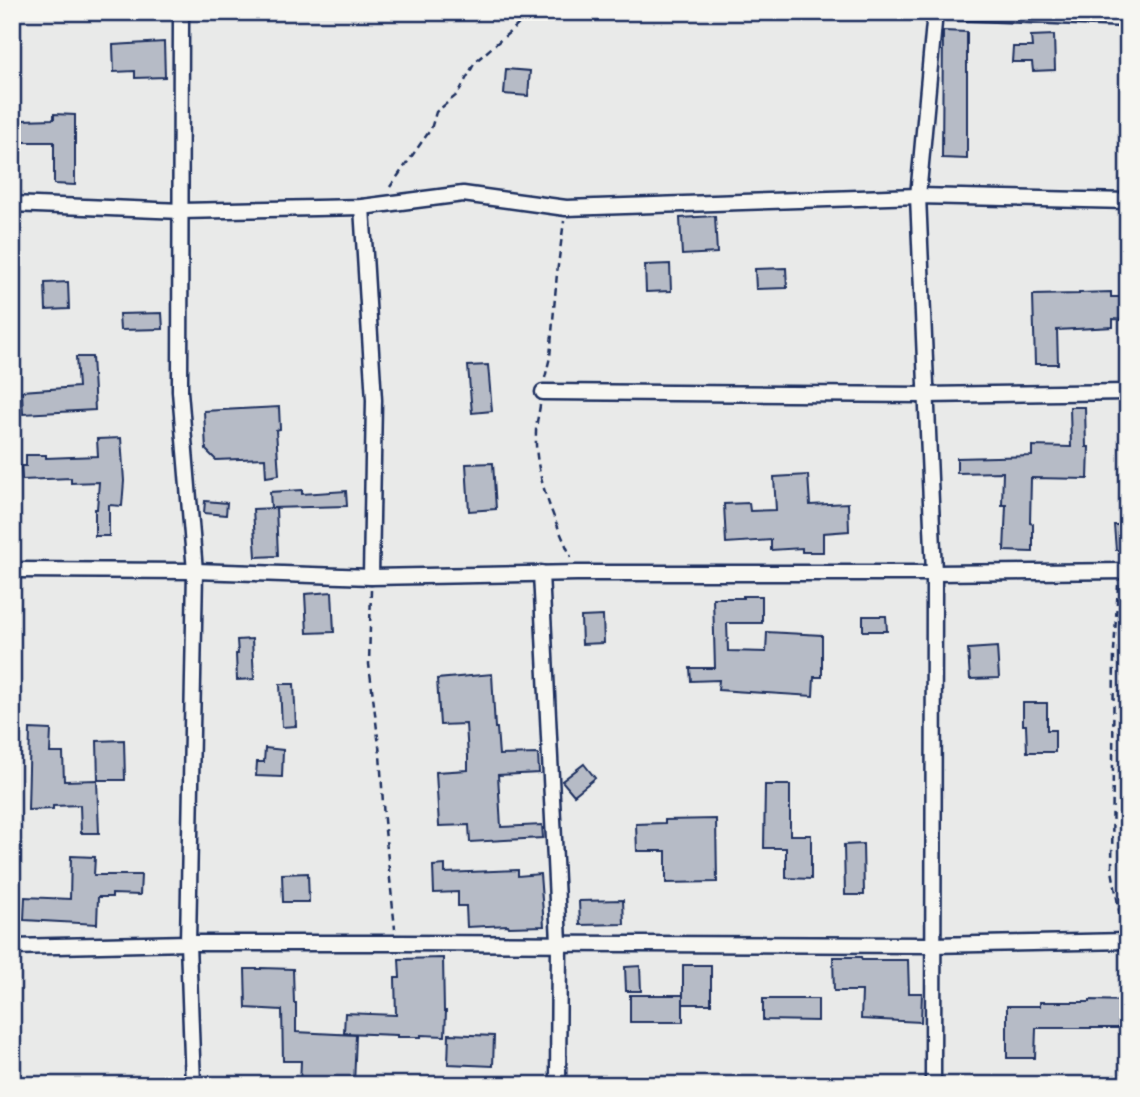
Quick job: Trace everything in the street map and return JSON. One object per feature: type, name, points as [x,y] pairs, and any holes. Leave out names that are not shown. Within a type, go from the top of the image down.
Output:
[{"type":"street","points":[[181,12],[180,391],[195,571],[188,943],[193,1085]]},
{"type":"street","points":[[933,1085],[934,573],[918,196],[935,12]]},
{"type":"street","points":[[957,12],[1128,19]]},
{"type":"street","points":[[12,204],[181,211],[362,207],[463,194],[566,208],[918,196],[1128,201]]},
{"type":"street","points":[[362,207],[374,400],[371,577]]},
{"type":"street","points":[[543,392],[926,395],[1128,392]]},
{"type":"street","points":[[12,570],[195,571],[371,577],[541,573],[1123,571]]},
{"type":"street","points":[[541,573],[558,942],[558,1085]]},
{"type":"street","points":[[12,947],[188,943],[933,945],[1126,941]]},
{"type":"path","points":[[389,189],[431,129],[436,112],[458,94],[475,62],[533,12]]},
{"type":"path","points":[[1123,571],[1114,652],[1112,870],[1126,941]]},
{"type":"path","points":[[371,577],[369,664],[380,754],[396,943]]},
{"type":"building","points":[[943,31],[967,32],[967,159],[942,158]]},
{"type":"building","points":[[1054,35],[1055,70],[1033,71],[1032,62],[1012,62],[1013,47],[1032,47],[1031,36]]},
{"type":"building","points":[[164,42],[165,77],[135,78],[135,71],[114,72],[113,45]]},
{"type":"building","points":[[506,69],[530,71],[528,96],[504,94]]},
{"type":"building","points":[[54,114],[75,115],[75,185],[54,184],[54,142],[23,142],[22,120],[54,119]]},
{"type":"building","points":[[715,216],[717,253],[682,255],[680,218]]},
{"type":"building","points":[[670,264],[671,291],[646,292],[645,265]]},
{"type":"building","points":[[786,268],[787,288],[756,289],[755,269]]},
{"type":"building","points":[[68,282],[69,309],[46,310],[45,283]]},
{"type":"building","points":[[1111,292],[1111,297],[1128,297],[1128,320],[1113,319],[1113,327],[1057,330],[1058,364],[1035,364],[1033,295]]},
{"type":"building","points":[[162,313],[163,329],[120,330],[119,314]]},
{"type":"building","points":[[76,357],[92,357],[95,410],[23,414],[22,391],[78,387]]},
{"type":"building","points":[[488,365],[492,411],[472,413],[468,366]]},
{"type":"building","points":[[279,407],[280,429],[276,430],[279,475],[266,477],[265,458],[216,460],[206,450],[204,411]]},
{"type":"building","points":[[1070,407],[1085,407],[1086,447],[1089,447],[1088,479],[1031,478],[1030,523],[1033,524],[1033,552],[1004,551],[1006,505],[1002,505],[1003,472],[957,473],[957,458],[1032,456],[1032,446],[1071,447]]},
{"type":"building","points":[[121,438],[124,481],[122,506],[109,505],[109,536],[95,536],[99,482],[71,483],[71,478],[22,480],[21,466],[26,466],[26,455],[46,455],[46,458],[98,456],[97,439]]},
{"type":"building","points":[[493,463],[496,509],[469,511],[466,464]]},
{"type":"building","points":[[808,475],[810,505],[848,503],[849,531],[823,533],[823,552],[802,552],[802,548],[771,550],[771,540],[726,543],[724,504],[749,503],[750,511],[776,510],[774,477]]},
{"type":"building","points":[[302,490],[302,494],[346,491],[347,506],[271,508],[270,492]]},
{"type":"building","points":[[205,501],[227,503],[226,515],[204,513]]},
{"type":"building","points":[[276,508],[278,556],[256,557],[253,509]]},
{"type":"building","points":[[1114,525],[1128,525],[1128,550],[1116,550]]},
{"type":"building","points":[[332,592],[334,632],[307,633],[305,594]]},
{"type":"building","points":[[762,596],[762,623],[727,623],[728,651],[766,652],[767,632],[822,635],[822,677],[814,677],[813,696],[718,690],[719,680],[691,681],[690,668],[715,668],[713,598]]},
{"type":"building","points":[[603,616],[604,643],[582,644],[581,617]]},
{"type":"building","points":[[863,616],[886,616],[887,631],[863,631]]},
{"type":"building","points":[[252,639],[254,679],[237,680],[237,640]]},
{"type":"building","points":[[997,647],[999,678],[970,679],[968,649]]},
{"type":"building","points":[[492,674],[499,755],[538,754],[539,773],[498,775],[501,827],[542,825],[543,838],[470,842],[469,825],[439,826],[436,772],[468,770],[468,757],[466,724],[440,725],[437,679]]},
{"type":"building","points":[[280,684],[294,684],[296,726],[282,727]]},
{"type":"building","points":[[1023,703],[1047,703],[1047,730],[1055,730],[1055,752],[1027,752]]},
{"type":"building","points":[[30,729],[51,730],[50,753],[63,753],[64,781],[97,780],[99,833],[81,833],[80,805],[28,810]]},
{"type":"building","points":[[124,740],[125,780],[98,780],[97,741]]},
{"type":"building","points":[[265,748],[283,750],[282,777],[256,776],[257,762],[264,762]]},
{"type":"building","points":[[584,764],[595,778],[574,795],[562,781]]},
{"type":"building","points":[[765,785],[790,785],[790,835],[811,835],[811,879],[786,878],[786,848],[764,848]]},
{"type":"building","points":[[716,819],[717,882],[666,883],[666,851],[637,851],[636,824],[665,823],[665,820]]},
{"type":"building","points":[[863,844],[864,895],[845,895],[844,845]]},
{"type":"building","points":[[71,856],[95,857],[94,875],[141,875],[140,895],[112,894],[112,897],[98,897],[97,924],[24,920],[25,897],[70,899]]},
{"type":"building","points":[[445,865],[445,873],[518,870],[518,876],[540,874],[544,926],[467,927],[466,906],[458,906],[458,892],[434,893],[433,866]]},
{"type":"building","points":[[308,873],[309,902],[283,902],[282,874]]},
{"type":"building","points":[[623,900],[624,924],[580,925],[579,901]]},
{"type":"building","points":[[833,957],[908,960],[909,993],[922,993],[921,1022],[861,1019],[862,991],[834,991]]},
{"type":"building","points":[[443,958],[445,1036],[397,1037],[344,1033],[345,1013],[396,1015],[395,978],[400,978],[399,959]]},
{"type":"building","points":[[683,965],[711,965],[711,1004],[683,1004]]},
{"type":"building","points":[[640,966],[641,991],[626,991],[625,967]]},
{"type":"building","points":[[245,969],[293,969],[296,1032],[356,1035],[354,1085],[300,1085],[301,1061],[283,1061],[282,1010],[246,1008]]},
{"type":"building","points":[[630,995],[683,995],[683,1022],[630,1022]]},
{"type":"building","points":[[763,999],[818,999],[818,1021],[763,1020]]},
{"type":"building","points":[[1128,1001],[1128,1028],[1036,1028],[1035,1058],[1007,1058],[1007,1006],[1040,1006],[1040,1002]]},
{"type":"building","points":[[449,1034],[494,1036],[493,1066],[448,1064]]}]
